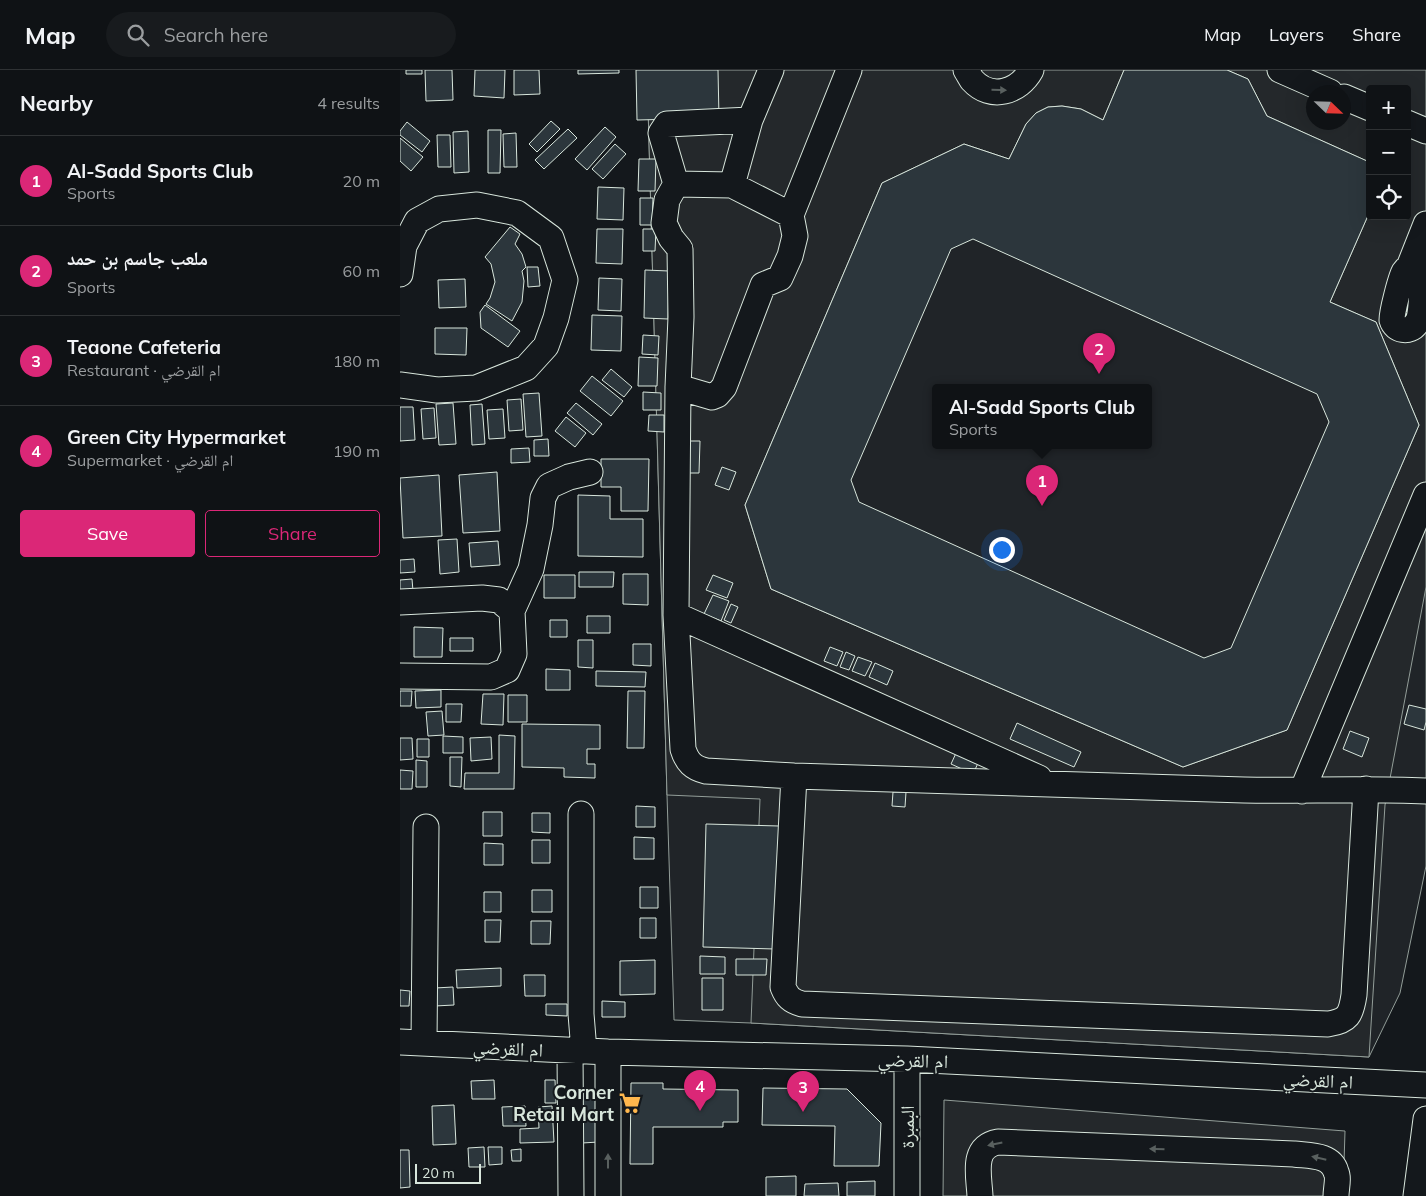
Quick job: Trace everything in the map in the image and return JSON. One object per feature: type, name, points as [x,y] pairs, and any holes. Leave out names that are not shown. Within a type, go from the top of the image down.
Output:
[{"type":"street","points":[[732,185],[750,120],[771,70]]},
{"type":"street","points":[[678,387],[712,397],[717,395],[724,387],[763,285],[780,278],[790,256],[794,236],[791,215],[849,70]]},
{"type":"street","points":[[966,70],[972,80],[982,88],[994,92],[1006,91],[1017,87],[1026,79],[1031,70]]},
{"type":"street","points":[[1280,70],[1314,85]]},
{"type":"street","points":[[1351,101],[1366,106]]},
{"type":"street","points":[[750,120],[667,124],[661,133],[676,184],[667,200],[664,223],[671,238],[680,249],[681,317],[678,387],[676,615],[683,749],[685,758],[691,765],[706,771],[794,776],[1302,791],[1366,788],[1426,791]]},
{"type":"street","points":[[1411,125],[1426,131]]},
{"type":"street","points":[[676,184],[732,185],[791,215]]},
{"type":"street","points":[[400,274],[404,246],[417,221],[439,209],[477,205],[517,213],[551,238],[564,280],[556,318],[546,346],[526,368],[476,388],[437,390],[400,385]]},
{"type":"street","points":[[1409,266],[1426,224]]},
{"type":"street","points":[[400,676],[491,677],[506,670],[514,654],[512,611],[531,569],[540,525],[543,498],[549,486],[569,477],[590,472]]},
{"type":"street","points":[[1302,791],[1426,495]]},
{"type":"street","points":[[400,602],[482,598],[499,600],[512,611]]},
{"type":"street","points":[[676,615],[1050,784]]},
{"type":"street","points":[[794,776],[783,987],[790,999],[796,1002],[820,1005],[1328,1024],[1340,1022],[1347,1017],[1354,995],[1366,788]]},
{"type":"street","points":[[581,814],[581,1014],[608,1196]]},
{"type":"street","points":[[424,1043],[426,826]]},
{"type":"street","name":"ام القرضي","points":[[400,1042],[587,1051],[907,1059],[1426,1085]]},
{"type":"street","points":[[571,1196],[587,1051]]},
{"type":"street","name":"البمبرة","points":[[907,1059],[907,1196]]},
{"type":"street","points":[[1416,1196],[1426,1119]]},
{"type":"street","points":[[980,1196],[979,1164],[981,1152],[986,1147],[998,1142],[1294,1154],[1320,1157],[1331,1162],[1337,1173],[1336,1196]]},
{"type":"shaded area","points":[[647,70],[1426,70],[1426,866],[1400,993],[1369,1057],[674,1020]]},
{"type":"shaded area","points":[[647,70],[1124,70],[1103,120],[1081,109],[1062,106],[1048,107],[1036,113],[1026,124],[1009,159],[964,144],[882,183],[745,505],[771,589],[1183,767],[1287,730],[1419,425],[1376,322],[1330,302],[1366,220],[1411,220],[1411,85],[1366,85],[1366,161],[1267,116],[1248,79],[1227,70],[1426,70],[1426,587],[1385,805],[1369,1057],[751,1023],[760,799],[667,795]]},
{"type":"shaded area","points":[[944,1100],[1345,1131],[1343,1196],[943,1196]]},
{"type":"building","points":[[406,70],[422,70],[422,74],[406,74]]},
{"type":"building","points":[[425,70],[452,70],[453,100],[426,101]]},
{"type":"building","points":[[475,70],[505,70],[504,98],[474,96]]},
{"type":"building","points":[[514,70],[539,70],[540,94],[514,95]]},
{"type":"building","points":[[578,70],[619,70],[619,73],[578,74]]},
{"type":"building","points":[[636,70],[718,70],[719,118],[637,120]]},
{"type":"building","points":[[1124,70],[1227,70],[1248,79],[1267,116],[1366,161],[1366,220],[1330,302],[1376,322],[1419,425],[1287,730],[1183,767],[771,589],[745,505],[882,183],[964,144],[1009,159],[1026,124],[1036,113],[1048,107],[1062,106],[1081,109],[1103,120]],"holes":[[[973,239],[1317,394],[1329,422],[1231,648],[1204,658],[859,502],[851,480],[951,249]]]},
{"type":"building","points":[[551,121],[560,129],[537,152],[529,144]]},
{"type":"building","points":[[407,122],[430,141],[422,152],[400,135],[400,131]]},
{"type":"building","points":[[605,127],[616,137],[587,170],[575,159]]},
{"type":"building","points":[[568,129],[577,138],[544,169],[535,160]]},
{"type":"building","points":[[488,130],[501,130],[500,173],[488,173]]},
{"type":"building","points":[[468,131],[469,172],[454,173],[453,132]]},
{"type":"building","points":[[516,133],[517,167],[504,167],[503,134]]},
{"type":"building","points":[[437,135],[450,135],[451,167],[438,167]]},
{"type":"building","points":[[400,138],[423,157],[411,171],[400,161]]},
{"type":"building","points":[[615,144],[626,154],[603,179],[592,169]]},
{"type":"building","points":[[639,159],[656,159],[655,191],[638,191]]},
{"type":"building","points":[[598,187],[624,188],[623,220],[597,219]]},
{"type":"building","points":[[640,198],[653,198],[652,225],[640,225]]},
{"type":"building","points":[[510,227],[520,234],[515,244],[522,254],[526,267],[522,271],[524,281],[522,302],[512,321],[486,304],[495,282],[491,264],[485,257]]},
{"type":"building","points":[[597,229],[623,229],[622,264],[596,263]]},
{"type":"building","points":[[643,229],[656,229],[655,251],[643,251]]},
{"type":"building","points":[[527,267],[538,267],[540,286],[528,287]]},
{"type":"building","points":[[645,270],[669,271],[668,319],[644,318]]},
{"type":"building","points":[[599,278],[622,279],[621,311],[598,310]]},
{"type":"building","points":[[465,279],[466,307],[439,308],[438,280]]},
{"type":"building","points":[[485,305],[520,331],[508,347],[481,328],[480,312]]},
{"type":"building","points":[[592,315],[622,316],[621,351],[591,350]]},
{"type":"building","points":[[435,328],[467,328],[466,355],[435,354]]},
{"type":"building","points":[[643,335],[659,336],[658,355],[642,354]]},
{"type":"building","points":[[639,357],[658,358],[657,386],[638,386]]},
{"type":"building","points":[[611,369],[632,387],[624,397],[602,380]]},
{"type":"building","points":[[592,376],[623,401],[611,416],[580,391]]},
{"type":"building","points":[[643,392],[661,393],[661,410],[643,410]]},
{"type":"building","points":[[539,393],[542,436],[526,437],[523,394]]},
{"type":"building","points":[[521,399],[523,430],[509,431],[507,400]]},
{"type":"building","points":[[453,403],[456,444],[439,445],[436,404]]},
{"type":"building","points":[[576,403],[602,424],[593,435],[567,413]]},
{"type":"building","points":[[482,404],[485,444],[472,445],[470,405]]},
{"type":"building","points":[[400,407],[413,407],[415,440],[400,441]]},
{"type":"building","points":[[434,408],[436,438],[423,439],[421,409]]},
{"type":"building","points":[[503,409],[505,438],[489,439],[487,410]]},
{"type":"building","points":[[649,415],[664,415],[664,432],[648,431]]},
{"type":"building","points":[[566,417],[586,433],[575,447],[555,431]]},
{"type":"building","points":[[548,439],[549,456],[534,456],[534,440]]},
{"type":"building","points":[[688,441],[700,441],[699,473],[687,473]]},
{"type":"building","points":[[529,448],[530,462],[511,463],[511,449]]},
{"type":"building","points":[[601,459],[649,459],[648,511],[621,511],[621,487],[601,487]]},
{"type":"building","points":[[722,467],[736,472],[729,490],[715,485]]},
{"type":"building","points":[[497,472],[500,531],[463,533],[459,475]]},
{"type":"building","points":[[439,475],[442,536],[403,538],[400,478]]},
{"type":"building","points":[[578,495],[610,496],[610,519],[643,519],[643,557],[578,556]]},
{"type":"building","points":[[457,539],[459,572],[440,574],[438,540]]},
{"type":"building","points":[[498,541],[500,565],[471,567],[469,543]]},
{"type":"building","points":[[414,559],[415,572],[400,573],[400,560]]},
{"type":"building","points":[[579,572],[614,572],[613,587],[579,587]]},
{"type":"building","points":[[623,574],[648,574],[648,605],[623,604]]},
{"type":"building","points":[[544,575],[575,575],[575,598],[544,598]]},
{"type":"building","points":[[713,575],[733,583],[727,598],[706,590]]},
{"type":"building","points":[[412,579],[413,591],[400,592],[400,580]]},
{"type":"building","points":[[713,595],[729,601],[721,621],[704,614]]},
{"type":"building","points":[[731,604],[738,607],[731,623],[724,620]]},
{"type":"building","points":[[587,616],[610,616],[610,633],[587,633]]},
{"type":"building","points":[[550,620],[567,620],[567,637],[550,637]]},
{"type":"building","points":[[414,627],[443,628],[442,657],[414,657]]},
{"type":"building","points":[[450,638],[473,638],[473,651],[450,651]]},
{"type":"building","points":[[578,640],[593,640],[593,668],[578,667]]},
{"type":"building","points":[[633,644],[651,644],[651,666],[633,665]]},
{"type":"building","points":[[830,647],[843,652],[837,666],[824,661]]},
{"type":"building","points":[[846,652],[855,656],[849,670],[840,667]]},
{"type":"building","points":[[858,657],[872,662],[865,676],[852,671]]},
{"type":"building","points":[[875,663],[893,671],[887,685],[869,677]]},
{"type":"building","points":[[546,669],[570,670],[570,690],[546,690]]},
{"type":"building","points":[[596,671],[646,672],[645,687],[596,686]]},
{"type":"building","points":[[441,690],[441,707],[416,708],[415,691]]},
{"type":"building","points":[[400,691],[412,691],[411,706],[400,706]]},
{"type":"building","points":[[628,691],[645,691],[644,748],[627,748]]},
{"type":"building","points":[[483,694],[504,694],[503,725],[481,724]]},
{"type":"building","points":[[508,695],[527,695],[527,722],[508,722]]},
{"type":"building","points":[[446,704],[462,704],[461,722],[446,722]]},
{"type":"building","points":[[1409,705],[1426,709],[1424,730],[1404,724]]},
{"type":"building","points":[[442,711],[444,735],[428,736],[426,712]]},
{"type":"building","points":[[1017,723],[1081,752],[1074,767],[1010,739]]},
{"type":"building","points":[[522,724],[600,725],[600,749],[587,749],[587,764],[595,764],[595,778],[564,777],[564,768],[522,767]]},
{"type":"building","points":[[1350,731],[1369,738],[1362,757],[1343,749]]},
{"type":"building","points":[[499,735],[515,736],[514,789],[464,789],[465,773],[499,773]]},
{"type":"building","points":[[443,736],[463,737],[463,753],[443,753]]},
{"type":"building","points":[[491,737],[492,759],[471,761],[470,738]]},
{"type":"building","points":[[400,738],[412,738],[413,759],[400,760]]},
{"type":"building","points":[[417,739],[429,739],[429,757],[417,757]]},
{"type":"building","points":[[957,751],[979,761],[973,774],[951,764]]},
{"type":"building","points":[[450,757],[462,757],[461,787],[450,786]]},
{"type":"building","points":[[416,760],[427,761],[427,787],[416,787]]},
{"type":"building","points":[[400,770],[413,771],[412,789],[400,789]]},
{"type":"building","points":[[893,792],[906,792],[905,807],[892,806]]},
{"type":"building","points":[[636,806],[655,807],[655,827],[636,827]]},
{"type":"building","points":[[483,812],[502,812],[502,836],[483,836]]},
{"type":"building","points":[[532,813],[550,813],[550,833],[532,832]]},
{"type":"building","points":[[706,824],[779,826],[775,949],[703,947]]},
{"type":"building","points":[[634,837],[654,838],[654,859],[634,859]]},
{"type":"building","points":[[532,840],[550,840],[550,863],[532,863]]},
{"type":"building","points":[[484,843],[503,844],[503,865],[484,865]]},
{"type":"building","points":[[640,887],[658,887],[658,908],[640,908]]},
{"type":"building","points":[[532,890],[552,890],[552,912],[532,912]]},
{"type":"building","points":[[484,892],[501,892],[501,912],[484,912]]},
{"type":"building","points":[[640,918],[656,918],[656,938],[640,938]]},
{"type":"building","points":[[485,920],[501,920],[500,942],[485,942]]},
{"type":"building","points":[[531,921],[551,921],[550,944],[531,944]]},
{"type":"building","points":[[700,956],[725,957],[725,974],[700,974]]},
{"type":"building","points":[[736,959],[767,959],[766,975],[736,975]]},
{"type":"building","points":[[655,960],[655,994],[620,995],[620,961]]},
{"type":"building","points":[[501,968],[501,986],[457,988],[456,970]]},
{"type":"building","points":[[524,975],[545,975],[545,996],[525,996]]},
{"type":"building","points":[[702,978],[723,978],[723,1010],[702,1010]]},
{"type":"building","points":[[453,987],[454,1005],[435,1006],[435,988]]},
{"type":"building","points":[[400,990],[410,991],[409,1006],[400,1006]]},
{"type":"building","points":[[602,1001],[625,1002],[625,1017],[602,1017]]},
{"type":"building","points":[[546,1004],[567,1004],[567,1016],[546,1015]]},
{"type":"building","points":[[494,1080],[495,1099],[472,1099],[471,1081]]},
{"type":"building","points":[[545,1080],[555,1080],[556,1103],[545,1103]]},
{"type":"building","points":[[631,1083],[663,1083],[663,1089],[738,1090],[738,1122],[723,1122],[723,1127],[653,1127],[653,1164],[630,1164]]},
{"type":"building","points":[[763,1088],[847,1089],[881,1123],[879,1166],[834,1166],[835,1126],[762,1125]]},
{"type":"building","points":[[597,1089],[599,1142],[582,1143],[580,1090]]},
{"type":"building","points":[[454,1105],[456,1144],[433,1145],[432,1106]]},
{"type":"building","points":[[525,1106],[526,1126],[503,1126],[502,1107]]},
{"type":"building","points":[[552,1106],[554,1142],[520,1143],[520,1129],[539,1128],[538,1107]]},
{"type":"building","points":[[484,1147],[485,1167],[469,1167],[468,1148]]},
{"type":"building","points":[[488,1147],[502,1147],[502,1164],[489,1165]]},
{"type":"building","points":[[521,1149],[521,1161],[512,1161],[511,1150]]},
{"type":"building","points":[[400,1150],[409,1150],[410,1187],[400,1188]]},
{"type":"building","points":[[796,1176],[796,1196],[766,1196],[766,1177]]},
{"type":"building","points":[[875,1181],[875,1196],[847,1196],[847,1182]]},
{"type":"building","points":[[838,1183],[839,1196],[804,1196],[805,1184]]},
{"type":"place","name":"ملعب جاسم بن حمد","points":[[1099,374]]},
{"type":"place","name":"Al-Sadd Sports Club","points":[[1042,506]]},
{"type":"place","name":"Corner Retail Mart","points":[[630,1103]]},
{"type":"place","name":"Green City Hypermarket","points":[[700,1111]]},
{"type":"place","name":"Teaone Cafeteria","points":[[803,1112]]}]
